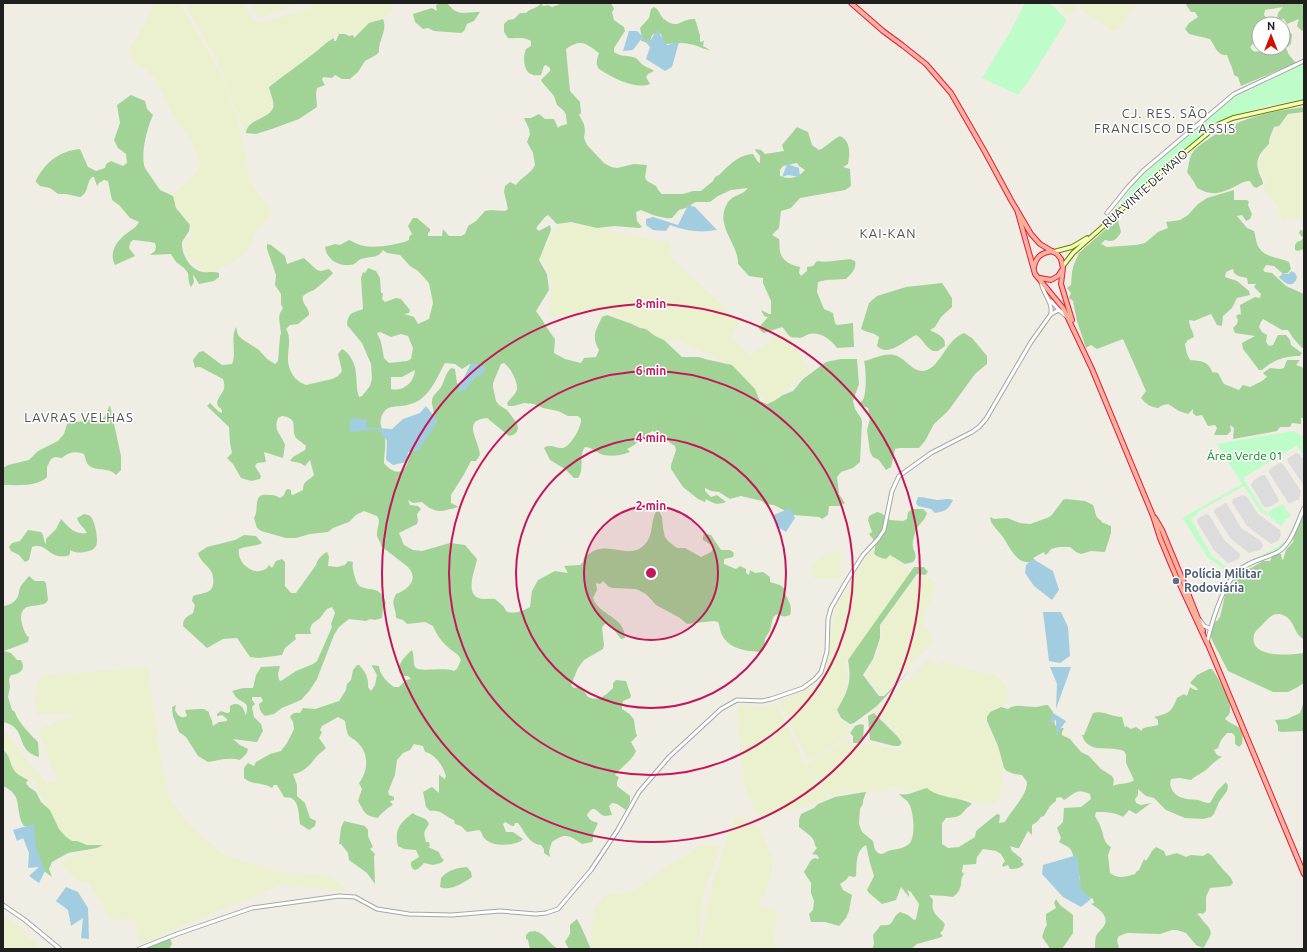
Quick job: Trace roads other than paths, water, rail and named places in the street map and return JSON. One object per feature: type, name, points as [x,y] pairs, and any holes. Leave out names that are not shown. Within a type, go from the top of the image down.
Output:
[{"type":"highway","points":[[851,3],[883,31],[926,64],[951,93],[1018,213],[1035,239],[1059,256],[1063,267],[1061,278],[1062,291],[1078,337],[1154,516],[1160,538],[1180,579],[1304,874]]},
{"type":"highway","points":[[1018,213],[1029,248],[1033,269],[1063,308],[1078,337]]},
{"type":"highway","points":[[1033,269],[1039,255],[1053,252]]},
{"type":"highway","points":[[1038,277],[1043,280],[1051,280],[1058,276],[1063,267]]},
{"type":"highway","points":[[1182,584],[1200,620],[1203,634]]},
{"type":"main road","name":"RUA VINTE DE MAIO","points":[[1063,267],[1073,253],[1160,173],[1219,124],[1233,118],[1304,102]]},
{"type":"main road","name":"RUA VINTE DE MAIO","points":[[1053,252],[1072,247],[1095,233]]},
{"type":"street","points":[[1106,213],[1143,171],[1234,94],[1304,61]]},
{"type":"street","points":[[1041,281],[1052,306],[1051,314]]},
{"type":"street","points":[[1046,295],[1059,310],[1067,316]]},
{"type":"street","points":[[139,949],[176,934],[252,908],[339,896],[355,897],[377,909],[409,914],[452,915],[500,911],[536,914],[546,913],[558,909],[591,870],[617,831],[639,792],[672,753],[721,709],[737,700],[762,700],[780,696],[803,688],[816,679],[821,672],[824,662],[828,618],[831,608],[863,555],[884,530],[892,491],[896,481],[903,472],[931,453],[979,427],[986,418],[1031,342],[1051,314],[1059,310]]},
{"type":"street","points":[[1207,642],[1210,627],[1226,588],[1234,575],[1243,567],[1277,552],[1285,546],[1304,508]]},
{"type":"street","points":[[1200,620],[1204,626],[1210,627]]},
{"type":"street","points":[[1203,634],[1210,627]]},
{"type":"street","points":[[3,905],[25,920],[60,949]]},
{"type":"water","points":[[657,30],[667,45],[679,42],[672,67],[665,71],[646,59],[650,47],[642,38],[633,50],[623,51],[629,31],[637,31],[649,42]]},
{"type":"water","points":[[787,164],[799,168],[800,177],[788,175],[782,177]]},
{"type":"water","points":[[688,205],[695,207],[717,230],[693,231],[670,225],[666,231],[653,230],[646,225],[646,219],[653,217],[678,225]]},
{"type":"water","points":[[1291,271],[1295,273],[1297,277],[1296,281],[1292,284],[1284,282],[1279,277],[1282,274],[1289,274]]},
{"type":"water","points":[[471,363],[486,367],[482,375],[475,377],[465,390],[457,392]]},
{"type":"water","points":[[426,406],[438,421],[418,451],[408,452],[407,462],[393,465],[386,460],[387,441],[378,429],[349,432],[351,418],[367,420],[366,427],[392,429],[403,419],[420,413]]},
{"type":"water","points":[[918,497],[937,500],[953,500],[946,510],[935,513],[931,509],[918,506],[916,503]]},
{"type":"water","points":[[790,508],[795,518],[786,532],[776,526],[774,515]]},
{"type":"water","points":[[1033,559],[1053,571],[1059,590],[1052,600],[1034,586],[1025,573],[1026,565]]},
{"type":"water","points":[[1043,612],[1061,612],[1068,627],[1070,656],[1060,663],[1049,661]]},
{"type":"water","points":[[1050,667],[1071,667],[1056,709],[1057,684]]},
{"type":"water","points":[[1053,713],[1066,721],[1056,735],[1056,720],[1049,723]]},
{"type":"water","points":[[34,824],[36,848],[45,871],[39,883],[29,876],[39,867],[28,868],[29,853],[23,838],[17,841],[13,830]]},
{"type":"water","points":[[1077,855],[1081,889],[1091,899],[1081,907],[1063,897],[1042,874],[1043,865]]},
{"type":"water","points":[[66,887],[78,892],[88,908],[89,939],[81,938],[83,918],[71,926],[68,910],[56,901]]},
{"type":"place","name":"Polícia Militar Rodoviária","points":[[1176,581]]},
{"type":"district","name":"CJ. RES. SÃO FRANCISCO DE ASSIS","points":[[1165,120]]},
{"type":"district","name":"KAI-KAN","points":[[888,233]]},
{"type":"district","name":"LAVRAS VELHAS","points":[[79,417]]},
{"type":"park label","name":"Área Verde 01","points":[[1245,456]]}]
